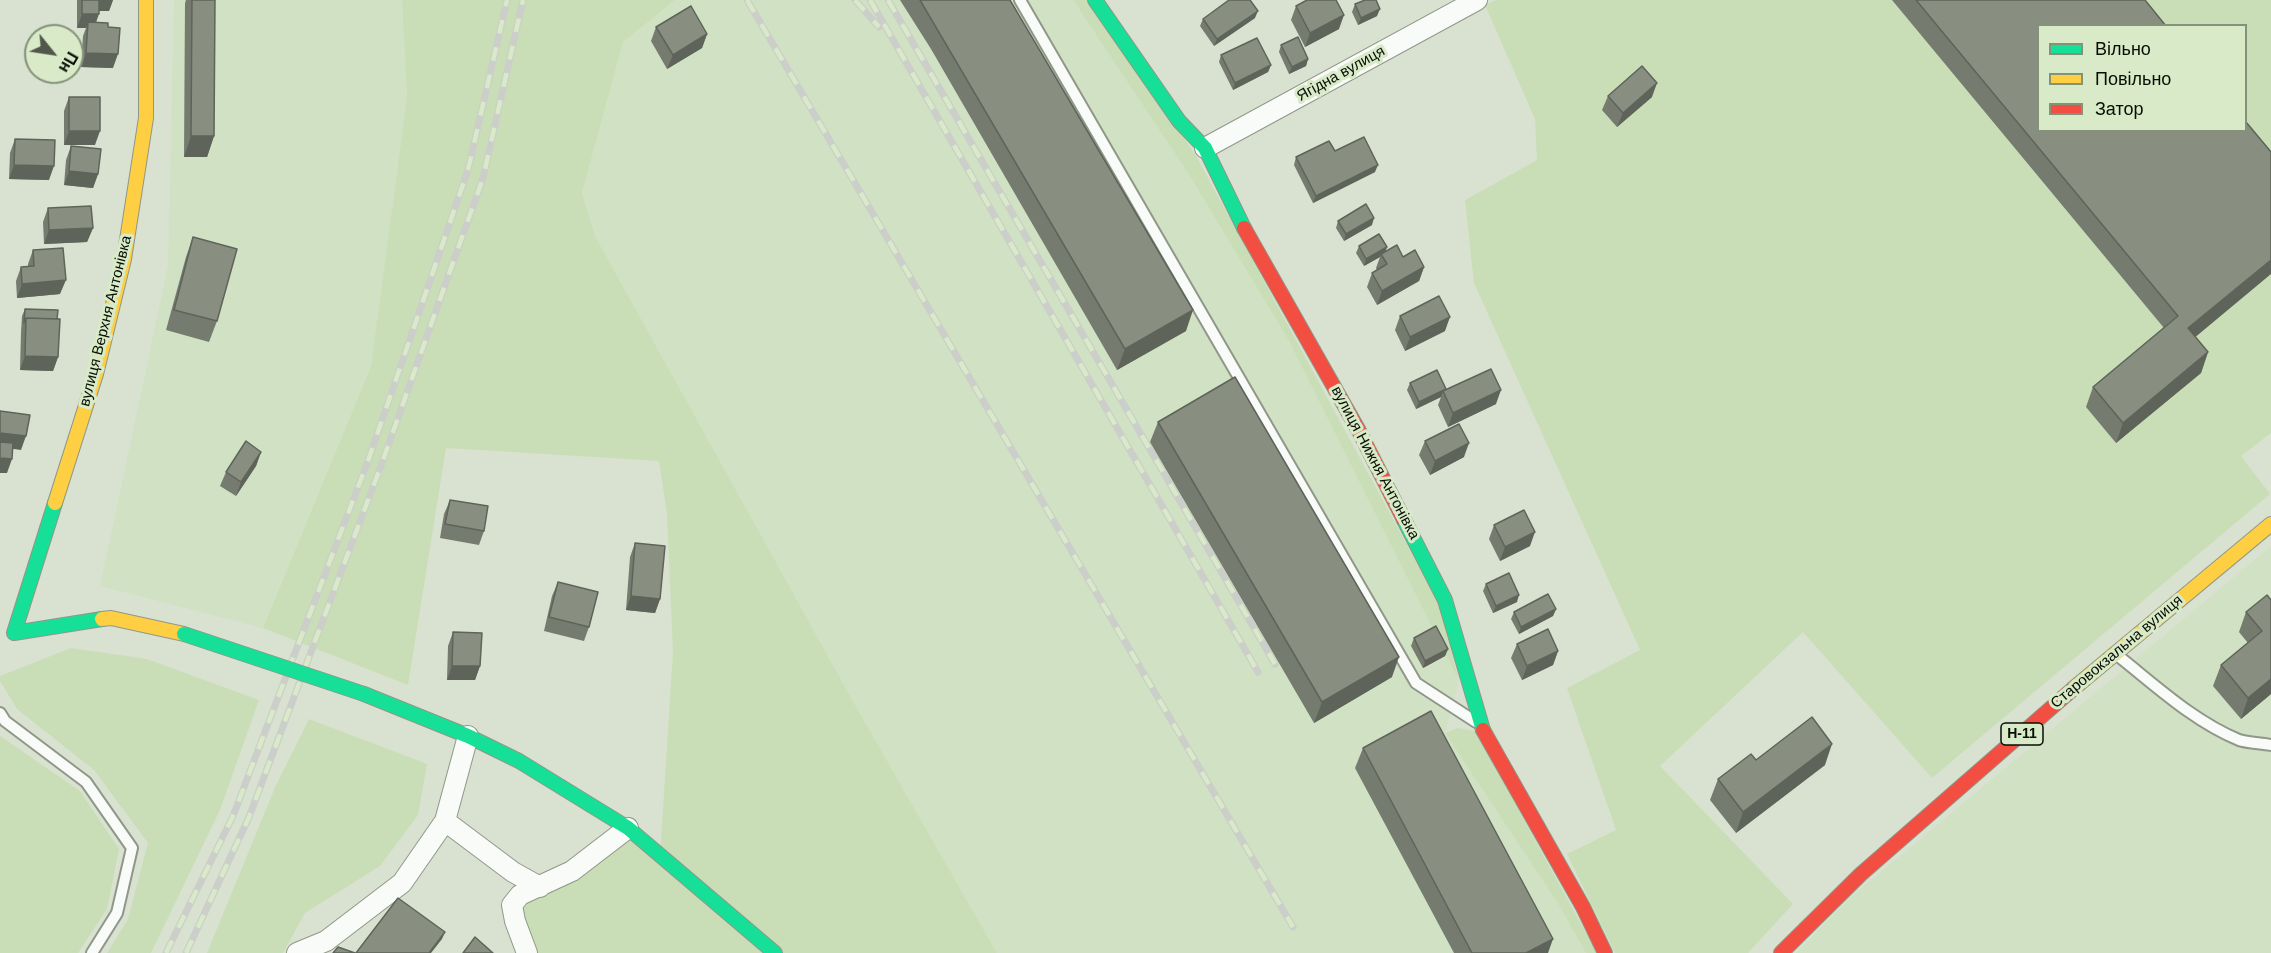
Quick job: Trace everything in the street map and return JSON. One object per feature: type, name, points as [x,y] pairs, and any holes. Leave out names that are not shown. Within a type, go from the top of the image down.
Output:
[{"type":"street","name":"вулиця Верхня Антонівка","points":[[14,633],[96,374],[124,260],[146,118],[146,0]]},
{"type":"street","name":"вулиця Нижня Антонівка","points":[[1095,0],[1179,121],[1205,148],[1241,223],[1359,431],[1445,600],[1481,726],[1583,907],[1605,953]]},
{"type":"street","name":"Ягідна вулиця","points":[[1205,148],[1477,0]]},
{"type":"street","name":"Старовокзальна вулиця","points":[[1781,953],[1861,874],[2115,652],[2271,524]]},
{"type":"street","points":[[14,633],[111,618],[184,634],[364,694],[468,736],[519,761],[628,828],[775,953]]},
{"type":"street","points":[[297,953],[326,941],[402,883],[445,821],[468,736]]},
{"type":"street","points":[[445,821],[513,872],[540,888]]},
{"type":"street","points":[[527,953],[515,921],[513,905],[520,896],[572,871],[628,828]]},
{"type":"lane","points":[[1020,0],[1416,683],[1481,726]]},
{"type":"lane","points":[[0,639],[14,633]]},
{"type":"lane","points":[[2115,652],[2181,705],[2213,727],[2241,741],[2271,745]]},
{"type":"lane","points":[[0,713],[5,721],[86,782],[132,848],[117,913],[92,953]]},
{"type":"shaded area","points":[[174,0],[402,0],[407,97],[371,366],[263,628],[100,586],[168,266]]},
{"type":"shaded area","points":[[402,0],[675,0],[623,42],[582,193],[595,236],[850,696],[997,953],[527,953],[512,905],[628,828],[660,855],[673,652],[667,514],[659,461],[446,448],[408,685],[263,628],[371,366],[407,97]]},
{"type":"shaded area","points":[[675,0],[1073,0],[1188,173],[1289,341],[1459,681],[1445,733],[1557,902],[1586,953],[997,953],[850,696],[595,236],[582,193],[623,42]]},
{"type":"shaded area","points":[[1073,0],[1088,0],[1195,154],[1438,602],[1459,681],[1289,341],[1188,173]]},
{"type":"shaded area","points":[[1496,0],[2271,0],[2271,433],[2241,456],[2270,494],[1932,778],[1803,632],[1660,766],[1793,904],[1748,953],[1615,953],[1567,854],[1616,830],[1567,688],[1640,650],[1474,283],[1465,200],[1537,160],[1535,119],[1485,5]]},
{"type":"shaded area","points":[[2271,546],[2271,953],[1796,953],[1851,897]]},
{"type":"shaded area","points":[[71,648],[147,659],[259,700],[220,810],[151,953],[107,953],[128,919],[148,843],[94,770],[17,709],[0,681],[0,676]]},
{"type":"shaded area","points":[[309,719],[427,764],[418,815],[380,866],[305,913],[283,953],[207,953],[276,785]]},
{"type":"shaded area","points":[[1458,728],[1475,731],[1597,953],[1586,953],[1557,902],[1445,733]]},
{"type":"shaded area","points":[[0,736],[80,791],[119,849],[107,909],[78,953],[0,953]]},
{"type":"building","points":[[82,0],[99,0],[99,14],[82,14]]},
{"type":"building","points":[[192,0],[215,0],[214,136],[191,136]]},
{"type":"building","points":[[920,0],[1010,0],[1193,310],[1125,349]]},
{"type":"building","points":[[1229,0],[1250,0],[1258,11],[1217,39],[1203,19]]},
{"type":"building","points":[[1307,0],[1336,0],[1344,15],[1310,33],[1296,6]]},
{"type":"building","points":[[1365,0],[1376,0],[1380,9],[1361,18],[1355,4]]},
{"type":"building","points":[[1916,0],[2145,0],[2164,24],[2037,24],[2037,132],[2247,132],[2247,123],[2271,152],[2271,260],[2188,328],[2208,352],[2123,423],[2093,387],[2178,316]]},
{"type":"building","points":[[691,6],[707,34],[673,55],[656,27]]},
{"type":"building","points":[[88,22],[108,23],[108,27],[120,28],[118,54],[86,53]]},
{"type":"building","points":[[1298,37],[1308,59],[1292,67],[1281,45]]},
{"type":"building","points":[[1257,38],[1271,65],[1235,83],[1221,55]]},
{"type":"building","points":[[1642,66],[1657,83],[1623,113],[1608,96]]},
{"type":"building","points":[[69,97],[100,97],[100,131],[69,131]]},
{"type":"building","points":[[1364,137],[1378,165],[1316,196],[1296,157],[1329,141],[1335,151]]},
{"type":"building","points":[[15,139],[55,140],[54,166],[14,165]]},
{"type":"building","points":[[71,146],[101,149],[98,174],[69,171]]},
{"type":"building","points":[[1366,204],[1374,218],[1346,234],[1338,221]]},
{"type":"building","points":[[91,206],[93,228],[49,230],[48,208]]},
{"type":"building","points":[[1379,234],[1387,247],[1366,259],[1359,246]]},
{"type":"building","points":[[193,237],[237,249],[217,321],[174,310]]},
{"type":"building","points":[[1397,245],[1403,257],[1415,250],[1424,267],[1382,291],[1372,273],[1387,264],[1381,254]]},
{"type":"building","points":[[63,248],[66,280],[22,284],[21,267],[34,266],[33,250]]},
{"type":"building","points":[[1439,296],[1450,317],[1410,337],[1400,316]]},
{"type":"building","points":[[25,309],[58,310],[57,319],[26,318],[24,323]]},
{"type":"building","points":[[26,318],[60,319],[58,357],[25,356]]},
{"type":"building","points":[[1491,369],[1501,390],[1453,413],[1443,391]]},
{"type":"building","points":[[1437,370],[1446,389],[1419,402],[1410,383]]},
{"type":"building","points":[[1235,377],[1399,657],[1322,702],[1158,422]]},
{"type":"building","points":[[0,411],[30,415],[26,436],[0,433]]},
{"type":"building","points":[[1459,424],[1469,443],[1435,461],[1425,441]]},
{"type":"building","points":[[246,441],[261,452],[241,482],[226,472]]},
{"type":"building","points":[[0,442],[13,443],[12,459],[0,458]]},
{"type":"building","points":[[450,500],[488,506],[484,531],[445,524]]},
{"type":"building","points":[[1524,510],[1535,532],[1505,547],[1494,525]]},
{"type":"building","points":[[635,543],[665,546],[660,599],[631,596]]},
{"type":"building","points":[[1509,573],[1519,595],[1496,606],[1486,584]]},
{"type":"building","points":[[558,582],[598,592],[589,627],[549,617]]},
{"type":"building","points":[[1548,594],[1556,609],[1521,627],[1514,612]]},
{"type":"building","points":[[2267,595],[2271,600],[2271,679],[2248,698],[2221,665],[2262,631],[2246,612]]},
{"type":"building","points":[[1436,626],[1448,649],[1425,661],[1414,638]]},
{"type":"building","points":[[1548,629],[1558,651],[1527,666],[1517,644]]},
{"type":"building","points":[[453,632],[482,633],[480,666],[452,666]]},
{"type":"building","points":[[1431,711],[1553,939],[1526,953],[1472,953],[1363,748]]},
{"type":"building","points":[[1812,717],[1832,744],[1743,812],[1718,779],[1751,754],[1756,760]]},
{"type":"building","points":[[398,898],[445,932],[429,953],[356,953]]},
{"type":"building","points":[[475,937],[493,953],[463,953]]},
{"type":"building","points":[[338,947],[355,953],[333,953]]},
{"type":"railway","points":[[166,953],[233,816],[368,461],[468,170],[507,0]]},
{"type":"railway","points":[[186,953],[249,817],[382,463],[483,178],[523,0]]},
{"type":"railway","points":[[747,0],[1293,927]]},
{"type":"railway","points":[[855,0],[879,27]]},
{"type":"railway","points":[[870,0],[1258,672]]},
{"type":"railway","points":[[888,0],[1275,664]]},
{"type":"traffic: fast","points":[[1095,0],[1179,121],[1205,148],[1244,228]]},
{"type":"traffic: fast","points":[[55,503],[14,633],[102,619]]},
{"type":"traffic: fast","points":[[1404,520],[1445,600],[1483,730]]},
{"type":"traffic: fast","points":[[184,634],[364,694]]},
{"type":"traffic: fast","points":[[364,694],[468,736],[519,761],[628,828],[775,953]]},
{"type":"traffic: slow","points":[[55,503],[96,374],[124,259],[146,118],[146,0]]},
{"type":"traffic: slow","points":[[2074,688],[2271,524]]},
{"type":"traffic: slow","points":[[102,619],[111,618],[184,634]]},
{"type":"traffic: jam","points":[[1244,228],[1359,431],[1404,520]]},
{"type":"traffic: jam","points":[[1781,953],[1861,874],[2074,688]]},
{"type":"traffic: jam","points":[[1483,730],[1583,907],[1605,953]]}]
